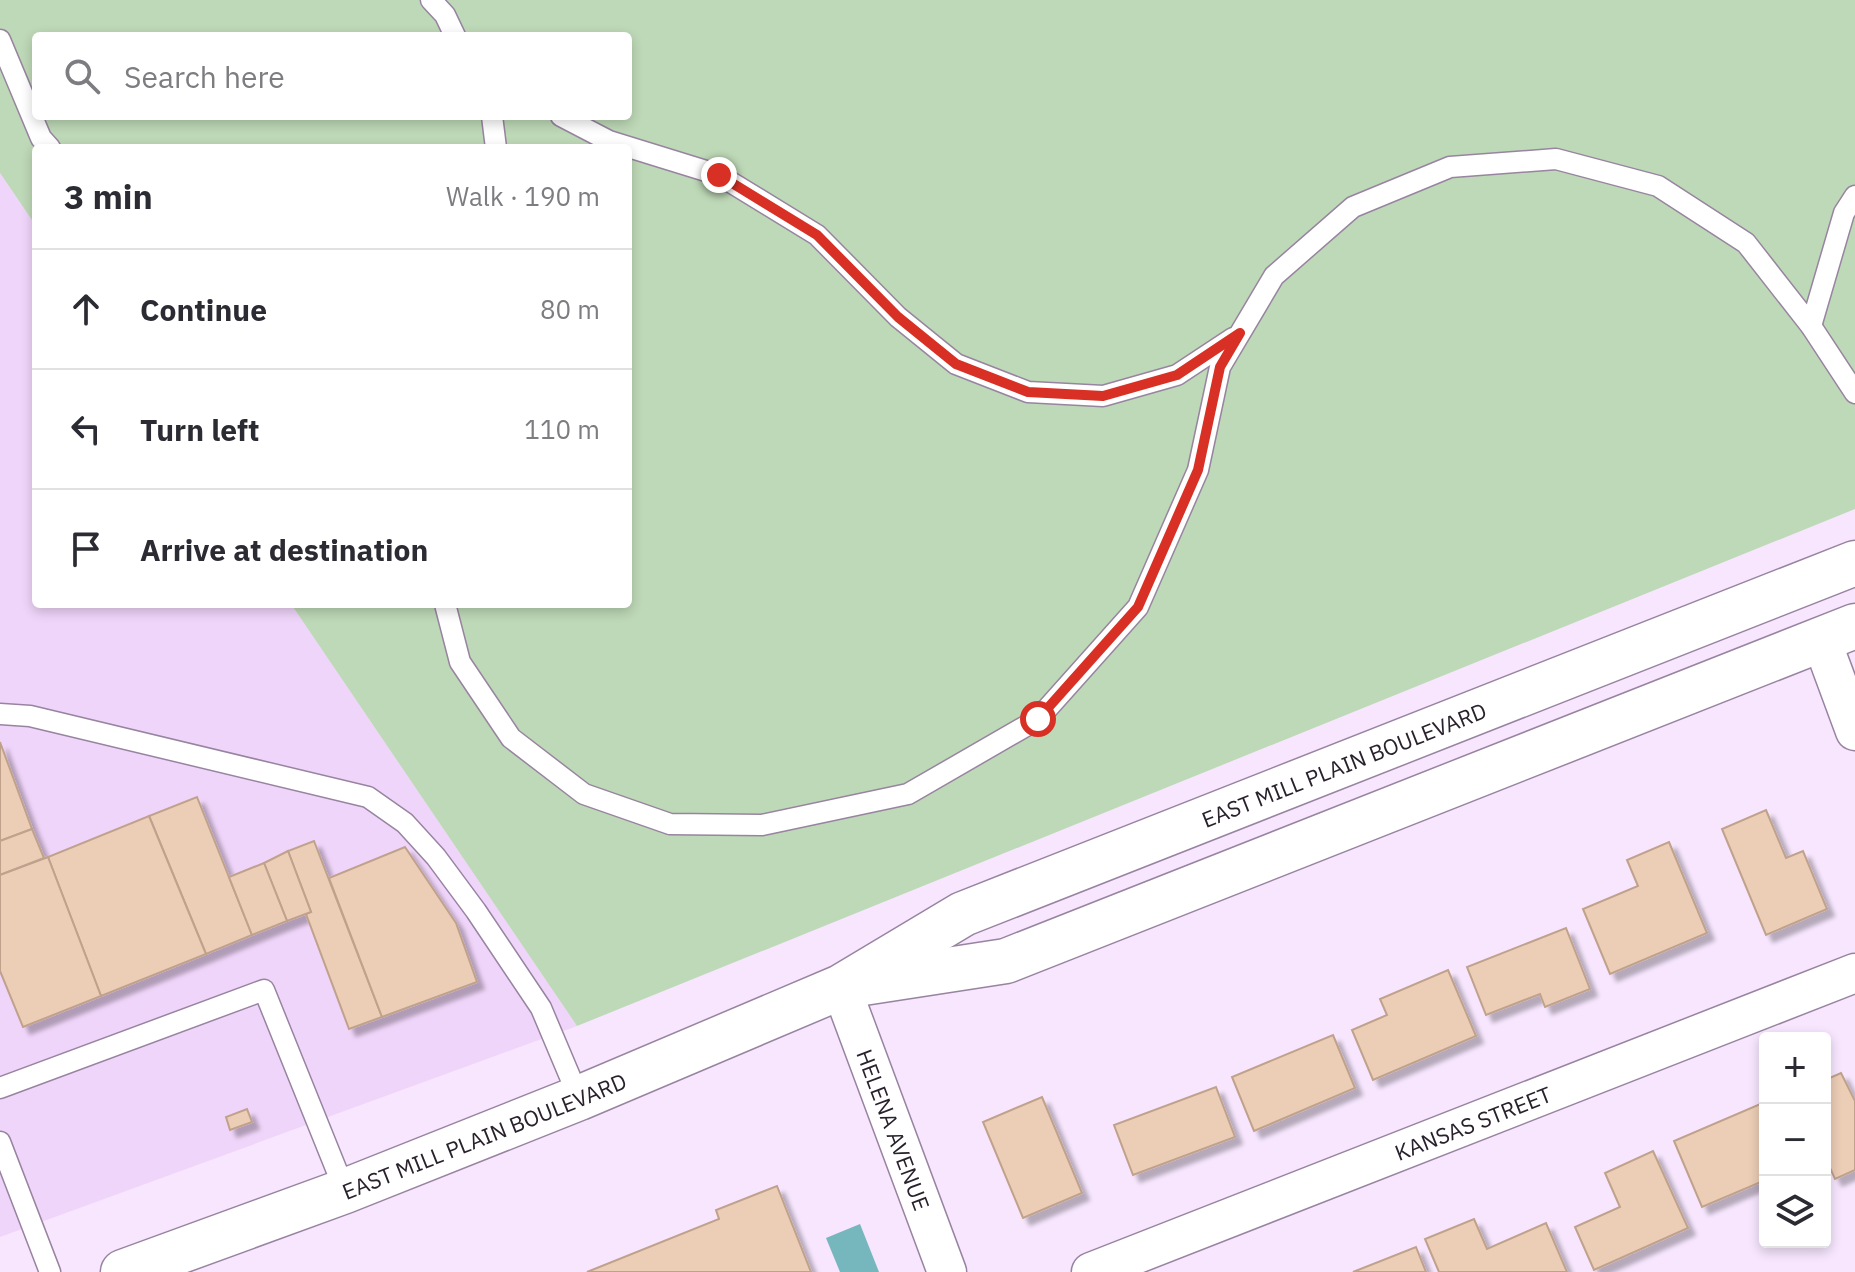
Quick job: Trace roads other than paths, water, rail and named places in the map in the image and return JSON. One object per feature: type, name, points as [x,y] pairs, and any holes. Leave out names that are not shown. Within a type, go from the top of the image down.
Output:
[{"type":"main road","name":"EAST MILL PLAIN BOULEVARD","points":[[123,1272],[345,1191],[579,1098],[841,987],[963,914],[1855,563]]},
{"type":"main road","name":"EAST MILL PLAIN BOULEVARD","points":[[841,987],[1006,961],[1838,633]]},
{"type":"street","points":[[1838,633],[1855,731]]},
{"type":"street","name":"KANSAS STREET","points":[[1091,1272],[1855,973]]},
{"type":"street","name":"HELENA AVENUE","points":[[841,987],[947,1272]]},
{"type":"lane","points":[[431,0],[445,15],[453,32]]},
{"type":"lane","points":[[0,40],[32,116]]},
{"type":"lane","points":[[33,120],[46,144]]},
{"type":"lane","points":[[492,120],[496,144]]},
{"type":"lane","points":[[566,120],[599,144]]},
{"type":"lane","points":[[632,153],[719,175],[817,235],[898,317],[956,364],[1028,392],[1103,396],[1118,392],[1177,375],[1240,333]]},
{"type":"lane","points":[[446,608],[460,662],[511,738],[584,794],[670,824],[746,825],[762,825],[908,794],[1038,719],[1138,607],[1198,470],[1220,367],[1274,276],[1353,207],[1450,167],[1556,159],[1658,186],[1746,243],[1811,326],[1855,393]]},
{"type":"lane","points":[[1811,326],[1844,213],[1855,196]]},
{"type":"lane","points":[[0,714],[30,716],[368,797],[405,823],[436,857],[476,911],[541,1008],[579,1098]]},
{"type":"lane","points":[[0,1088],[264,990],[345,1191]]},
{"type":"lane","points":[[0,1142],[50,1272]]}]
